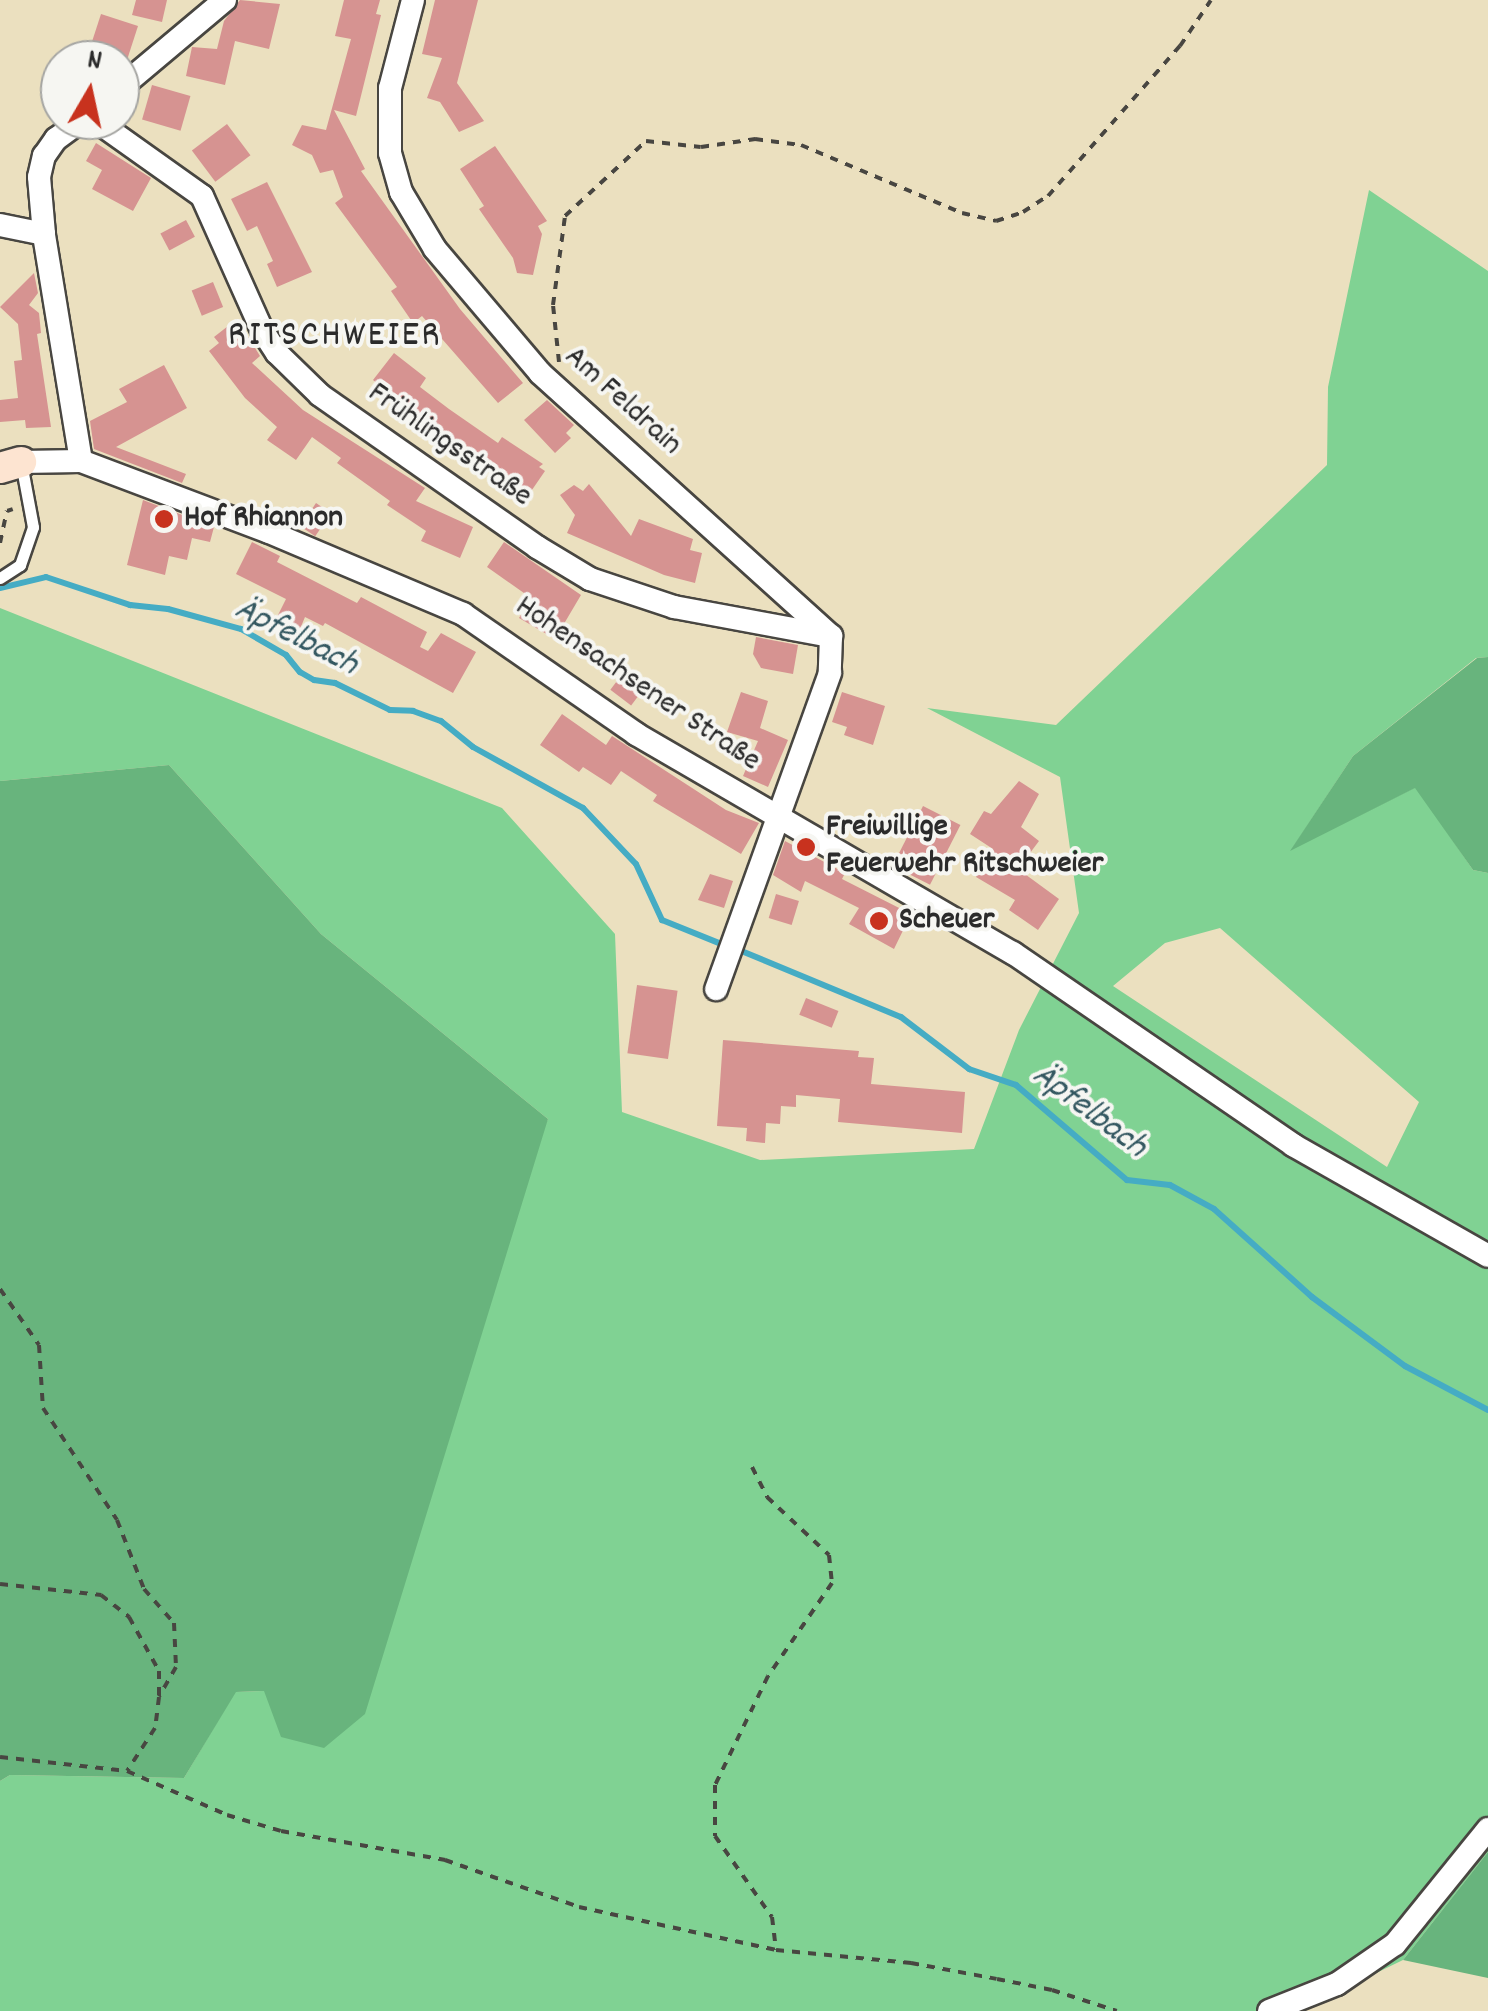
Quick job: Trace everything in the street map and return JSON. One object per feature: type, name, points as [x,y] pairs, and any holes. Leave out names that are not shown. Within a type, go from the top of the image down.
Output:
[{"type":"street","points":[[140,71],[225,0]]},
{"type":"street","name":"Am Feldrain","points":[[413,0],[388,116],[390,153],[401,192],[435,249],[540,373],[832,636]]},
{"type":"street","points":[[55,140],[44,156],[39,177],[44,234],[82,461]]},
{"type":"street","name":"Frühlingsstraße","points":[[124,140],[202,196],[262,330],[277,352],[320,395],[537,547],[590,579],[674,606],[832,636]]},
{"type":"street","points":[[0,225],[44,234]]},
{"type":"street","name":"Hohensachsener Straße","points":[[15,466],[82,461],[269,532],[463,614],[636,734],[1013,953],[1292,1145],[1488,1256]]},
{"type":"street","points":[[716,989],[830,673],[832,636]]},
{"type":"street","points":[[1269,2011],[1337,1984],[1395,1944],[1488,1829]]},
{"type":"lane","points":[[0,578],[20,565],[28,549],[32,504],[15,466]]},
{"type":"path","points":[[566,396],[553,305],[565,216],[646,141],[701,147],[755,139],[801,145],[962,212],[996,220],[1023,212],[1048,196],[1180,46],[1212,0]]},
{"type":"path","points":[[0,543],[7,511],[32,504]]},
{"type":"path","points":[[0,1289],[39,1345],[42,1408],[117,1520],[144,1590],[174,1623],[176,1667],[159,1697]]},
{"type":"path","points":[[752,1467],[767,1497],[828,1555],[832,1583],[768,1676],[715,1785],[715,1836],[772,1918],[776,1950]]},
{"type":"path","points":[[0,1584],[101,1596],[129,1617],[158,1671],[159,1697],[155,1728],[127,1770]]},
{"type":"path","points":[[0,1757],[127,1770],[227,1815],[281,1832],[445,1860],[579,1908],[776,1950],[911,1962],[1052,1990],[1118,2011]]},
{"type":"green space","points":[[1369,190],[1488,271],[1488,657],[1476,658],[1353,756],[1292,849],[1416,787],[1473,870],[1488,873],[1488,1852],[1403,1960],[1298,2011],[0,2011],[0,1781],[10,1775],[184,1778],[235,1692],[264,1691],[548,1119],[321,934],[169,765],[0,781],[0,608],[502,808],[615,934],[622,1112],[760,1160],[974,1149],[1019,1030],[1079,913],[1060,777],[927,708],[1056,725],[1327,465],[1328,387]],"holes":[[[1220,928],[1419,1102],[1387,1167],[1113,986],[1165,943]]]},
{"type":"green space","points":[[1488,657],[1488,873],[1473,870],[1415,788],[1290,851],[1353,756],[1477,658]]},
{"type":"green space","points":[[169,765],[321,934],[548,1119],[365,1714],[324,1748],[281,1737],[264,1691],[236,1692],[184,1778],[10,1775],[0,1781],[0,781]]},
{"type":"green space","points":[[1488,1852],[1488,1978],[1403,1960]]},
{"type":"building","points":[[136,0],[167,0],[162,22],[132,15]]},
{"type":"building","points":[[240,0],[280,4],[269,49],[235,41],[225,85],[186,76],[192,47],[217,49],[224,21]]},
{"type":"building","points":[[344,0],[380,0],[376,14],[381,15],[356,116],[334,110],[365,169],[361,171],[460,309],[523,383],[498,403],[422,316],[413,323],[391,291],[397,287],[335,203],[343,197],[333,170],[320,173],[312,155],[292,145],[302,125],[326,130],[351,39],[335,36]]},
{"type":"building","points":[[435,0],[478,0],[457,83],[484,121],[459,132],[440,102],[427,98],[442,58],[422,54]]},
{"type":"building","points":[[101,14],[138,26],[133,40],[93,40]]},
{"type":"building","points":[[152,85],[190,96],[181,131],[142,120]]},
{"type":"building","points":[[227,124],[250,155],[215,182],[192,150]]},
{"type":"building","points":[[96,143],[151,178],[133,211],[92,189],[102,170],[86,161]]},
{"type":"building","points":[[495,146],[547,221],[538,226],[542,234],[533,275],[517,273],[513,258],[479,209],[484,206],[460,169]]},
{"type":"building","points":[[267,182],[312,272],[277,287],[267,264],[273,261],[257,226],[247,231],[231,199]]},
{"type":"building","points":[[186,220],[195,237],[169,250],[160,234]]},
{"type":"building","points":[[34,273],[38,293],[29,305],[39,313],[41,333],[37,334],[51,427],[26,428],[25,420],[0,422],[0,400],[18,398],[14,361],[22,360],[18,324],[0,307]]},
{"type":"building","points":[[213,282],[223,307],[202,316],[192,291]]},
{"type":"building","points":[[237,319],[260,356],[252,363],[303,410],[425,488],[416,501],[473,527],[460,558],[421,541],[426,531],[387,505],[390,501],[337,463],[341,458],[312,437],[296,460],[267,440],[277,427],[245,398],[209,351],[219,343],[214,337]]},
{"type":"building","points":[[394,353],[426,378],[420,387],[449,409],[498,443],[502,437],[543,464],[539,467],[545,471],[523,503],[511,495],[516,488],[482,466],[486,460],[463,444],[454,455],[429,436],[435,429],[373,380]]},
{"type":"building","points":[[164,365],[187,408],[116,447],[186,474],[182,483],[94,449],[90,421],[127,402],[119,389]]},
{"type":"building","points":[[547,400],[574,425],[566,433],[571,438],[555,453],[524,420]]},
{"type":"building","points":[[589,484],[631,536],[639,519],[693,539],[690,550],[702,553],[695,583],[664,575],[567,533],[575,515],[560,495],[574,485],[583,491]]},
{"type":"building","points":[[143,500],[214,527],[210,542],[192,538],[187,560],[169,556],[165,575],[127,565]]},
{"type":"building","points":[[316,503],[331,513],[315,536],[300,526]]},
{"type":"building","points":[[252,542],[280,556],[277,562],[357,603],[361,597],[427,632],[420,647],[428,651],[441,633],[476,652],[453,693],[325,623],[323,626],[305,617],[300,629],[277,617],[286,599],[236,574]]},
{"type":"building","points":[[504,542],[581,595],[555,639],[519,618],[531,598],[487,567]]},
{"type":"building","points":[[756,637],[798,645],[793,674],[761,668],[753,654]]},
{"type":"building","points":[[626,669],[647,685],[631,705],[610,690]]},
{"type":"building","points":[[741,692],[768,701],[760,728],[788,740],[768,787],[743,776],[758,741],[727,732]]},
{"type":"building","points":[[842,692],[885,706],[873,745],[844,735],[847,727],[832,722]]},
{"type":"building","points":[[562,714],[606,745],[612,736],[726,810],[759,823],[741,854],[653,801],[657,795],[621,771],[611,785],[583,767],[579,772],[540,745]]},
{"type":"building","points":[[1019,781],[1039,794],[1021,827],[1039,841],[1018,869],[1059,899],[1038,930],[1009,910],[1015,900],[976,877],[993,849],[970,834],[984,811],[991,814]]},
{"type":"building","points":[[923,806],[960,825],[930,885],[893,866]]},
{"type":"building","points":[[785,841],[845,873],[842,879],[911,914],[894,949],[849,924],[859,908],[805,881],[801,892],[773,875]]},
{"type":"building","points":[[710,874],[733,881],[724,908],[698,900]]},
{"type":"building","points":[[776,894],[799,901],[792,925],[769,918]]},
{"type":"building","points":[[637,985],[678,991],[668,1059],[627,1053]]},
{"type":"building","points":[[806,998],[838,1011],[832,1028],[799,1015]]},
{"type":"building","points":[[723,1040],[859,1051],[858,1057],[874,1058],[871,1084],[965,1092],[962,1133],[838,1122],[840,1099],[796,1095],[796,1107],[781,1106],[780,1124],[766,1123],[765,1143],[746,1141],[747,1128],[717,1126]]},
{"type":"waterway","name":"Äpfelbach","points":[[0,588],[46,577],[130,605],[168,609],[241,629],[286,655],[300,672],[314,680],[335,683],[390,710],[413,711],[441,721],[473,747],[583,808],[636,864],[662,920],[724,945]]},
{"type":"waterway","name":"Äpfelbach","points":[[739,950],[901,1017],[969,1069],[1016,1085],[1127,1180],[1170,1185],[1214,1209],[1312,1297],[1405,1366],[1488,1410]]},
{"type":"place","name":"Hof Rhiannon","points":[[164,519]]},
{"type":"place","name":"Freiwillige Feuerwehr Ritschweier","points":[[806,847]]},
{"type":"place","name":"Scheuer","points":[[879,921]]},
{"type":"district","name":"RITSCHWEIER","points":[[335,337]]}]
